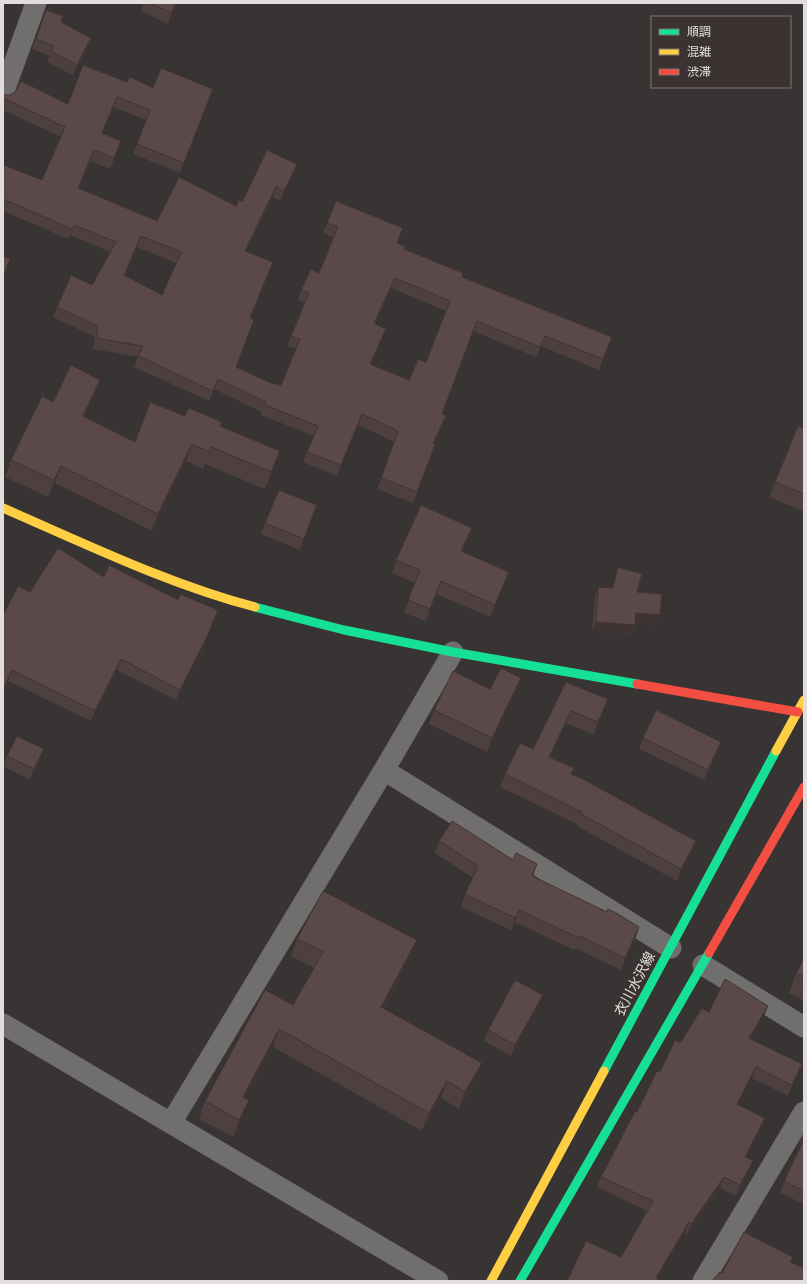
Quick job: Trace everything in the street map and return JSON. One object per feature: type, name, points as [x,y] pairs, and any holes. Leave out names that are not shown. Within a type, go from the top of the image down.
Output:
[{"type":"main road","points":[[3,508],[155,574],[229,600],[344,630],[453,652],[802,708]]},
{"type":"main road","name":"衣川水沢線","points":[[491,1281],[802,708]]},
{"type":"main road","points":[[520,1281],[804,787]]},
{"type":"street","points":[[3,94],[36,3]]},
{"type":"street","points":[[171,1123],[384,770],[453,652]]},
{"type":"street","points":[[384,770],[671,948]]},
{"type":"street","points":[[703,965],[804,1027]]},
{"type":"street","points":[[3,1024],[438,1281]]},
{"type":"street","points":[[703,1281],[804,1112]]},
{"type":"building","points":[[151,3],[176,3],[171,13]]},
{"type":"building","points":[[46,10],[63,16],[61,22],[91,38],[77,65],[51,51],[54,46],[36,39]]},
{"type":"building","points":[[83,65],[127,82],[130,77],[153,88],[161,68],[213,89],[184,163],[137,144],[150,110],[117,97],[102,133],[121,141],[114,158],[94,150],[78,188],[157,221],[179,177],[236,206],[239,200],[242,202],[267,150],[297,164],[284,191],[276,187],[245,251],[273,262],[250,318],[254,320],[236,367],[273,384],[281,385],[300,339],[291,336],[309,293],[301,290],[311,269],[319,273],[338,227],[327,223],[336,201],[403,228],[397,243],[405,246],[404,249],[463,273],[462,277],[612,337],[603,359],[545,336],[540,347],[477,321],[442,414],[446,416],[433,443],[435,445],[417,492],[381,478],[398,431],[362,414],[341,465],[307,452],[318,426],[265,405],[266,402],[218,379],[213,391],[138,356],[143,346],[96,338],[98,326],[57,307],[71,275],[92,285],[116,242],[74,225],[72,229],[3,199],[4,165],[42,180],[65,127],[3,98],[4,95],[9,95],[15,92],[21,81],[68,104]],"holes":[[[141,236],[181,252],[162,295],[124,275]],[[395,278],[450,301],[426,362],[418,359],[409,380],[370,364],[386,329],[374,323]]]},
{"type":"building","points":[[3,256],[10,259],[3,277]]},
{"type":"building","points":[[71,365],[100,380],[83,416],[135,442],[150,402],[185,416],[189,408],[222,422],[220,426],[280,451],[271,472],[211,447],[209,452],[192,444],[158,514],[61,466],[54,480],[11,460],[42,396],[53,402]]},
{"type":"building","points":[[798,426],[804,429],[804,494],[775,482]]},
{"type":"building","points":[[279,490],[317,505],[304,539],[265,523]]},
{"type":"building","points":[[421,505],[472,528],[461,551],[509,572],[495,605],[441,581],[430,609],[408,600],[420,570],[396,560]]},
{"type":"building","points":[[58,548],[104,577],[109,565],[178,600],[180,594],[218,610],[205,641],[180,690],[121,659],[95,711],[12,670],[3,689],[3,615],[18,586],[30,592]]},
{"type":"building","points":[[618,567],[642,574],[637,592],[662,594],[660,615],[636,613],[635,625],[596,622],[598,587],[613,588]]},
{"type":"building","points":[[501,668],[521,678],[492,738],[434,710],[453,671],[490,689]]},
{"type":"building","points":[[566,682],[608,699],[598,722],[571,711],[549,757],[574,768],[571,774],[583,779],[696,841],[681,869],[581,814],[582,812],[505,774],[520,743],[533,749]]},
{"type":"building","points":[[656,710],[721,742],[708,770],[643,738]]},
{"type":"building","points":[[17,736],[44,749],[34,769],[7,756]]},
{"type":"building","points":[[452,821],[513,860],[516,853],[537,864],[532,875],[534,877],[607,912],[608,909],[639,927],[625,958],[580,936],[579,938],[519,910],[515,918],[465,894],[478,866],[439,841]]},
{"type":"building","points":[[323,891],[417,940],[381,1007],[482,1063],[465,1092],[447,1081],[429,1113],[279,1029],[243,1097],[249,1100],[239,1120],[205,1101],[265,990],[293,1005],[323,952],[297,939]]},
{"type":"building","points":[[804,959],[804,977],[796,973]]},
{"type":"building","points":[[725,979],[768,1006],[749,1038],[802,1064],[792,1085],[756,1067],[737,1104],[765,1118],[745,1157],[753,1161],[740,1185],[724,1177],[691,1224],[689,1222],[656,1278],[663,1281],[567,1281],[586,1241],[621,1257],[653,1201],[601,1177],[635,1111],[637,1112],[657,1071],[660,1072],[675,1040],[680,1043],[702,1008],[709,1012]]},
{"type":"building","points":[[515,980],[543,995],[515,1045],[488,1030]]},
{"type":"building","points":[[804,1139],[804,1191],[784,1181]]},
{"type":"building","points":[[744,1232],[793,1257],[790,1262],[804,1268],[804,1281],[712,1281],[720,1272],[722,1273]]},
{"type":"traffic: fast","points":[[255,607],[344,630],[453,652],[637,684]]},
{"type":"traffic: fast","points":[[604,1071],[776,751]]},
{"type":"traffic: fast","points":[[520,1281],[709,953]]},
{"type":"traffic: slow","points":[[3,508],[159,575],[223,598],[255,607]]},
{"type":"traffic: slow","points":[[776,751],[804,700]]},
{"type":"traffic: slow","points":[[491,1281],[604,1071]]},
{"type":"traffic: jam","points":[[637,684],[798,712]]},
{"type":"traffic: jam","points":[[709,953],[804,787]]}]
